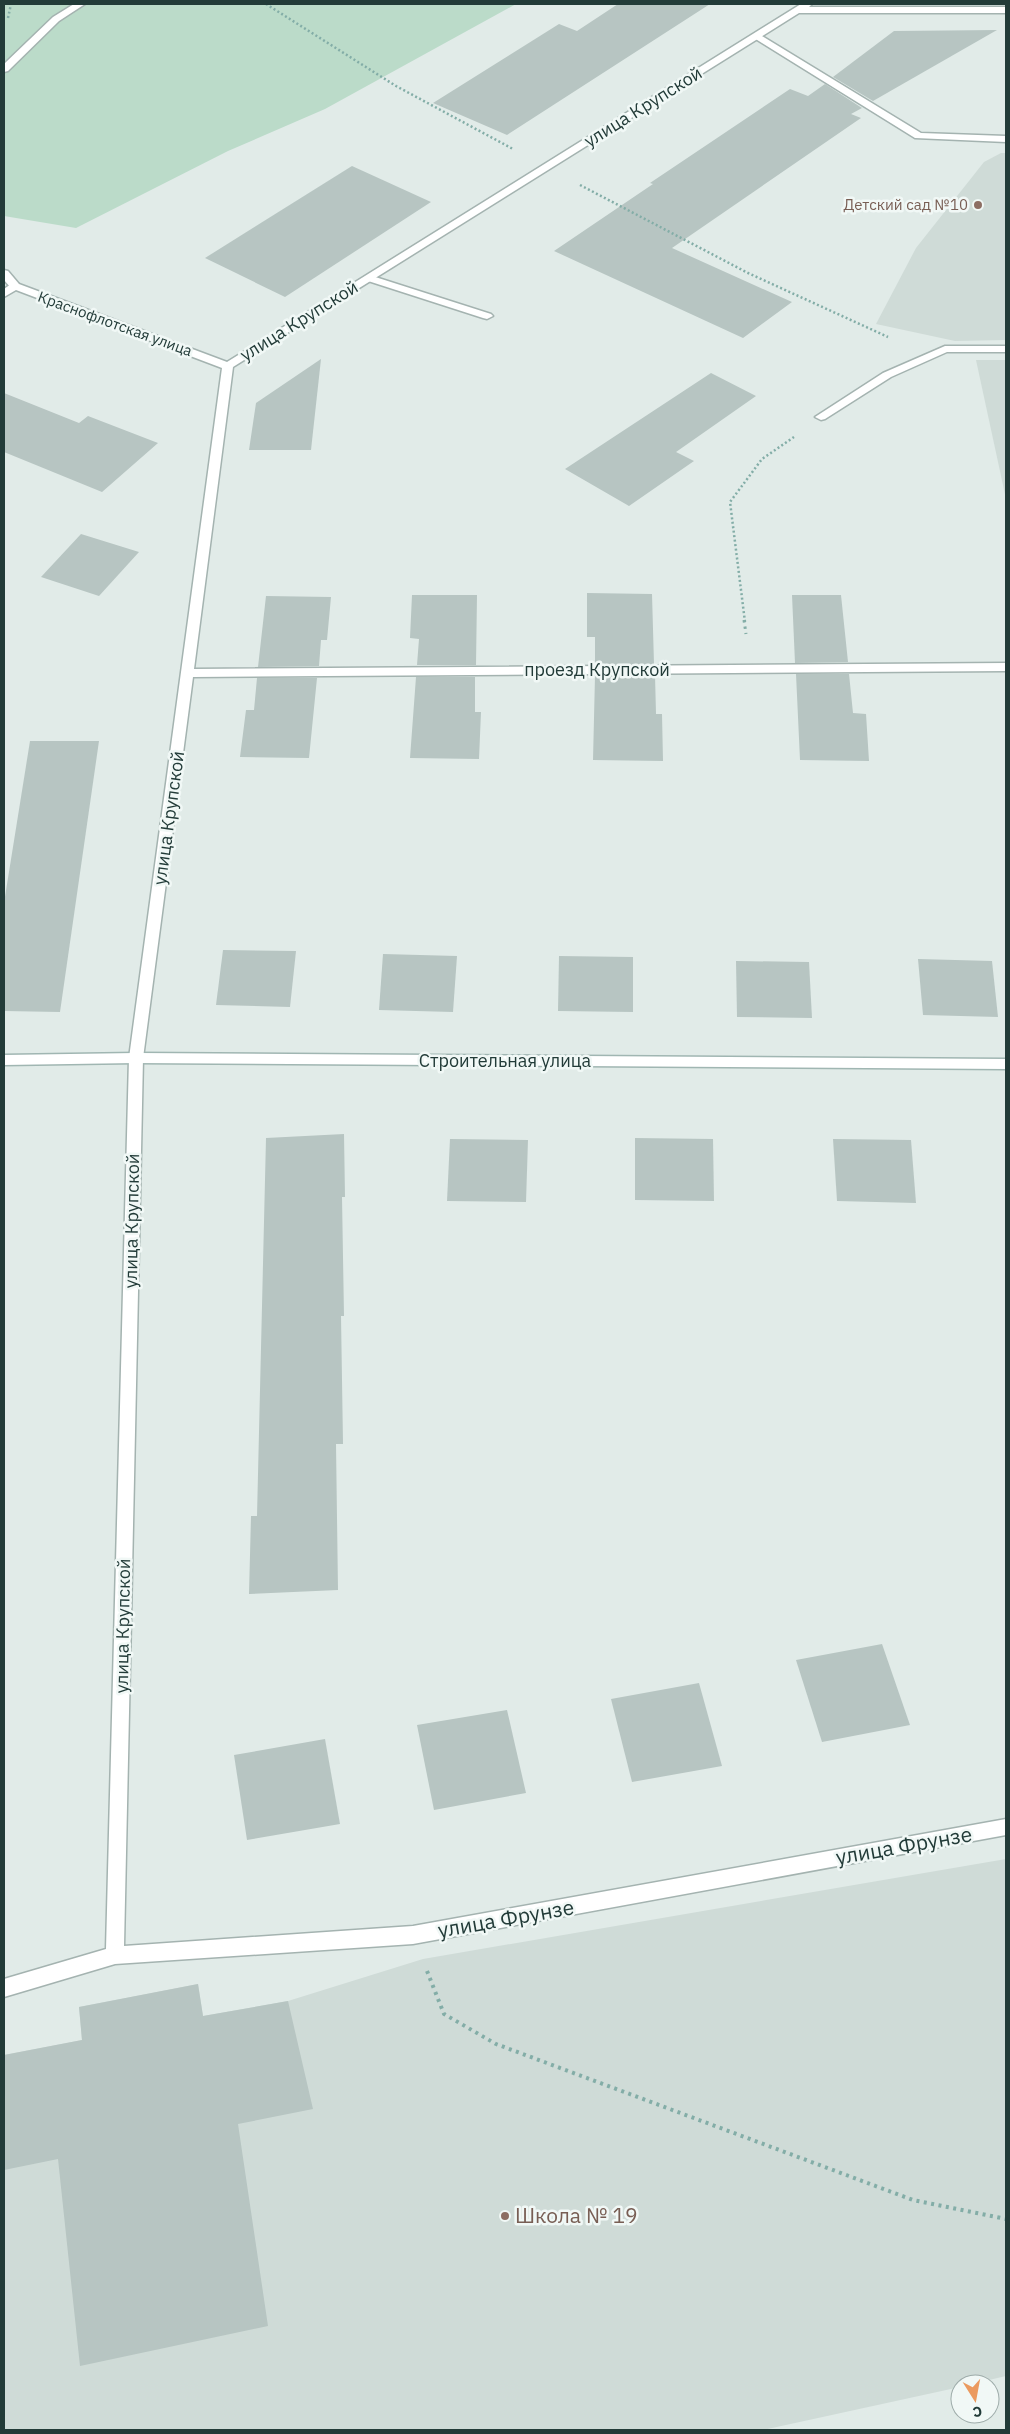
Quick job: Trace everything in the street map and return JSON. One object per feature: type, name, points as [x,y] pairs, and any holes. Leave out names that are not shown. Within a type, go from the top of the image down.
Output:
[{"type":"street","points":[[4,69],[56,19],[80,4]]},
{"type":"street","points":[[803,7],[1006,10]]},
{"type":"street","name":"улица Крупской","points":[[115,1955],[136,1058],[228,366],[803,7]]},
{"type":"street","points":[[757,36],[918,136],[1006,138]]},
{"type":"street","points":[[4,273],[14,286]]},
{"type":"street","points":[[369,278],[487,316]]},
{"type":"street","name":"Краснофлотская улица","points":[[4,294],[14,286],[228,366]]},
{"type":"street","points":[[822,417],[887,375],[945,349],[1006,349]]},
{"type":"street","name":"проезд Крупской","points":[[188,673],[1006,666]]},
{"type":"street","name":"Строительная улица","points":[[4,1060],[136,1058],[1006,1064]]},
{"type":"street","name":"улица Фрунзе","points":[[4,1988],[115,1955],[413,1935],[1006,1827]]},
{"type":"path","points":[[266,4],[396,86],[748,273],[886,337],[945,349]]},
{"type":"path","points":[[750,669],[730,502],[762,459],[822,417]]},
{"type":"path","points":[[413,1935],[444,2014],[496,2044],[913,2200],[1006,2219]]},
{"type":"shaded area","name":"Детский сад №10","points":[[1001,153],[1006,153],[1006,340],[955,341],[876,324],[916,248],[984,162]]},
{"type":"shaded area","points":[[976,360],[1006,360],[1006,499]]},
{"type":"shaded area","name":"Школа № 19","points":[[1006,1859],[1006,2376],[1000,2377],[1000,2374],[950,2374],[950,2389],[763,2430],[4,2430],[4,2055],[82,2040],[79,2007],[198,1984],[203,2016],[288,2001],[423,1959]]},
{"type":"green space","points":[[4,4],[516,4],[325,109],[228,151],[76,228],[4,216]]},
{"type":"building","points":[[618,4],[710,4],[507,135],[433,103],[559,24],[577,31]]},
{"type":"building","points":[[997,30],[873,101],[833,77],[894,31]]},
{"type":"building","points":[[825,84],[862,108],[851,114],[861,118],[672,248],[792,302],[743,338],[554,251],[653,184],[650,183],[790,89],[808,96]]},
{"type":"building","points":[[352,166],[431,202],[285,297],[205,258]]},
{"type":"building","points":[[321,359],[311,450],[249,450],[256,403]]},
{"type":"building","points":[[711,373],[756,396],[676,452],[694,461],[629,506],[565,469]]},
{"type":"building","points":[[4,393],[79,423],[88,416],[158,443],[102,492],[4,452]]},
{"type":"building","points":[[81,534],[139,552],[99,596],[41,577]]},
{"type":"building","points":[[587,593],[652,594],[654,664],[595,664],[595,637],[587,637]]},
{"type":"building","points":[[412,595],[477,595],[476,665],[417,665],[419,639],[410,638]]},
{"type":"building","points":[[792,595],[841,595],[848,662],[795,663]]},
{"type":"building","points":[[266,596],[331,597],[327,640],[321,640],[319,666],[258,667]]},
{"type":"building","points":[[796,674],[849,674],[853,713],[866,714],[869,761],[800,760]]},
{"type":"building","points":[[655,675],[656,714],[662,714],[663,761],[593,760],[595,676]]},
{"type":"building","points":[[416,677],[475,677],[475,712],[481,712],[479,759],[410,758]]},
{"type":"building","points":[[257,678],[317,678],[309,758],[240,757],[246,710],[254,710]]},
{"type":"building","points":[[30,741],[99,741],[60,1012],[4,1011],[4,903]]},
{"type":"building","points":[[223,950],[296,951],[290,1007],[216,1005]]},
{"type":"building","points":[[383,954],[457,956],[453,1012],[379,1010]]},
{"type":"building","points":[[559,956],[633,957],[633,1012],[558,1011]]},
{"type":"building","points":[[918,959],[992,961],[998,1017],[923,1015]]},
{"type":"building","points":[[736,961],[809,962],[812,1018],[737,1017]]},
{"type":"building","points":[[344,1134],[345,1197],[342,1197],[344,1316],[341,1316],[343,1444],[336,1444],[338,1590],[249,1594],[251,1516],[257,1516],[266,1138]]},
{"type":"building","points":[[635,1138],[713,1139],[714,1201],[635,1200]]},
{"type":"building","points":[[450,1139],[528,1140],[526,1202],[447,1201]]},
{"type":"building","points":[[833,1139],[911,1140],[916,1203],[837,1201]]},
{"type":"building","points":[[882,1644],[910,1725],[822,1742],[796,1660]]},
{"type":"building","points":[[699,1683],[722,1766],[632,1782],[611,1699]]},
{"type":"building","points":[[507,1710],[526,1793],[434,1810],[417,1725]]},
{"type":"building","points":[[325,1739],[340,1824],[247,1840],[234,1755]]},
{"type":"building","points":[[198,1984],[203,2016],[288,2001],[313,2109],[238,2124],[268,2326],[80,2366],[58,2159],[4,2170],[4,2055],[82,2040],[79,2007]]},
{"type":"place","name":"Детский сад №10","points":[[978,205]]},
{"type":"place","name":"Школа № 19","points":[[505,2216]]}]
